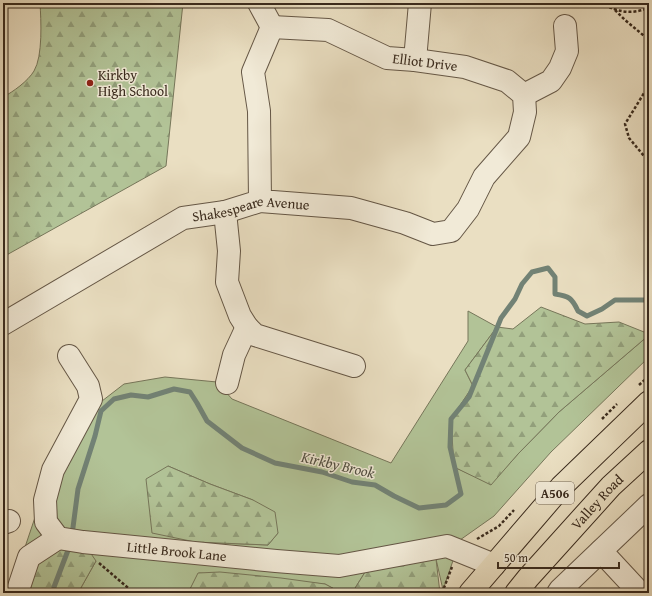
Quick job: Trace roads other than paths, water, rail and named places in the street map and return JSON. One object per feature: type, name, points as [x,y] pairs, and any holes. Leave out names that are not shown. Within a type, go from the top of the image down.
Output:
[{"type":"main road","name":"A506","points":[[470,593],[561,487],[649,402]]},
{"type":"main road","name":"Valley Road","points":[[516,593],[611,486],[649,451]]},
{"type":"street","points":[[259,3],[272,27],[253,72],[259,111],[260,201]]},
{"type":"street","points":[[415,60],[420,3]]},
{"type":"street","points":[[524,95],[551,82],[560,68],[567,51],[565,26]]},
{"type":"street","name":"Elliot Drive","points":[[272,27],[328,30],[387,58],[415,60],[465,67],[507,81],[524,95]]},
{"type":"street","name":"Shakespeare Avenue","points":[[3,324],[183,218],[225,212],[260,201],[351,208],[406,223],[433,234],[451,231],[468,209],[484,177],[520,137],[525,112],[524,95]]},
{"type":"street","points":[[225,212],[229,251],[227,282],[240,316],[247,327],[255,335],[354,366]]},
{"type":"street","points":[[227,383],[234,355],[247,327]]},
{"type":"street","points":[[17,593],[29,557],[58,538],[46,522],[45,500],[53,470],[91,399],[88,386],[69,356]]},
{"type":"street","points":[[558,593],[649,505]]},
{"type":"street","name":"Little Brook Lane","points":[[58,538],[83,542],[339,566],[447,546],[494,565]]},
{"type":"street","points":[[601,551],[640,593]]},
{"type":"waterway","name":"Kirkby Brook","points":[[72,535],[78,489],[95,436],[101,411],[114,399],[131,395],[148,397],[174,389],[190,392],[207,421],[242,448],[275,463],[322,472],[352,482],[375,485],[419,508],[446,505],[461,494],[450,447],[451,419],[469,397],[501,318],[515,299],[522,284],[532,272],[548,268],[555,277],[555,294],[570,298],[578,311],[587,316],[602,309],[615,300],[649,299]]},
{"type":"waterway","name":"Kirkby Brook","points":[[54,593],[54,587],[70,545]]},
{"type":"place","name":"Kirkby High School","points":[[90,83]]}]
